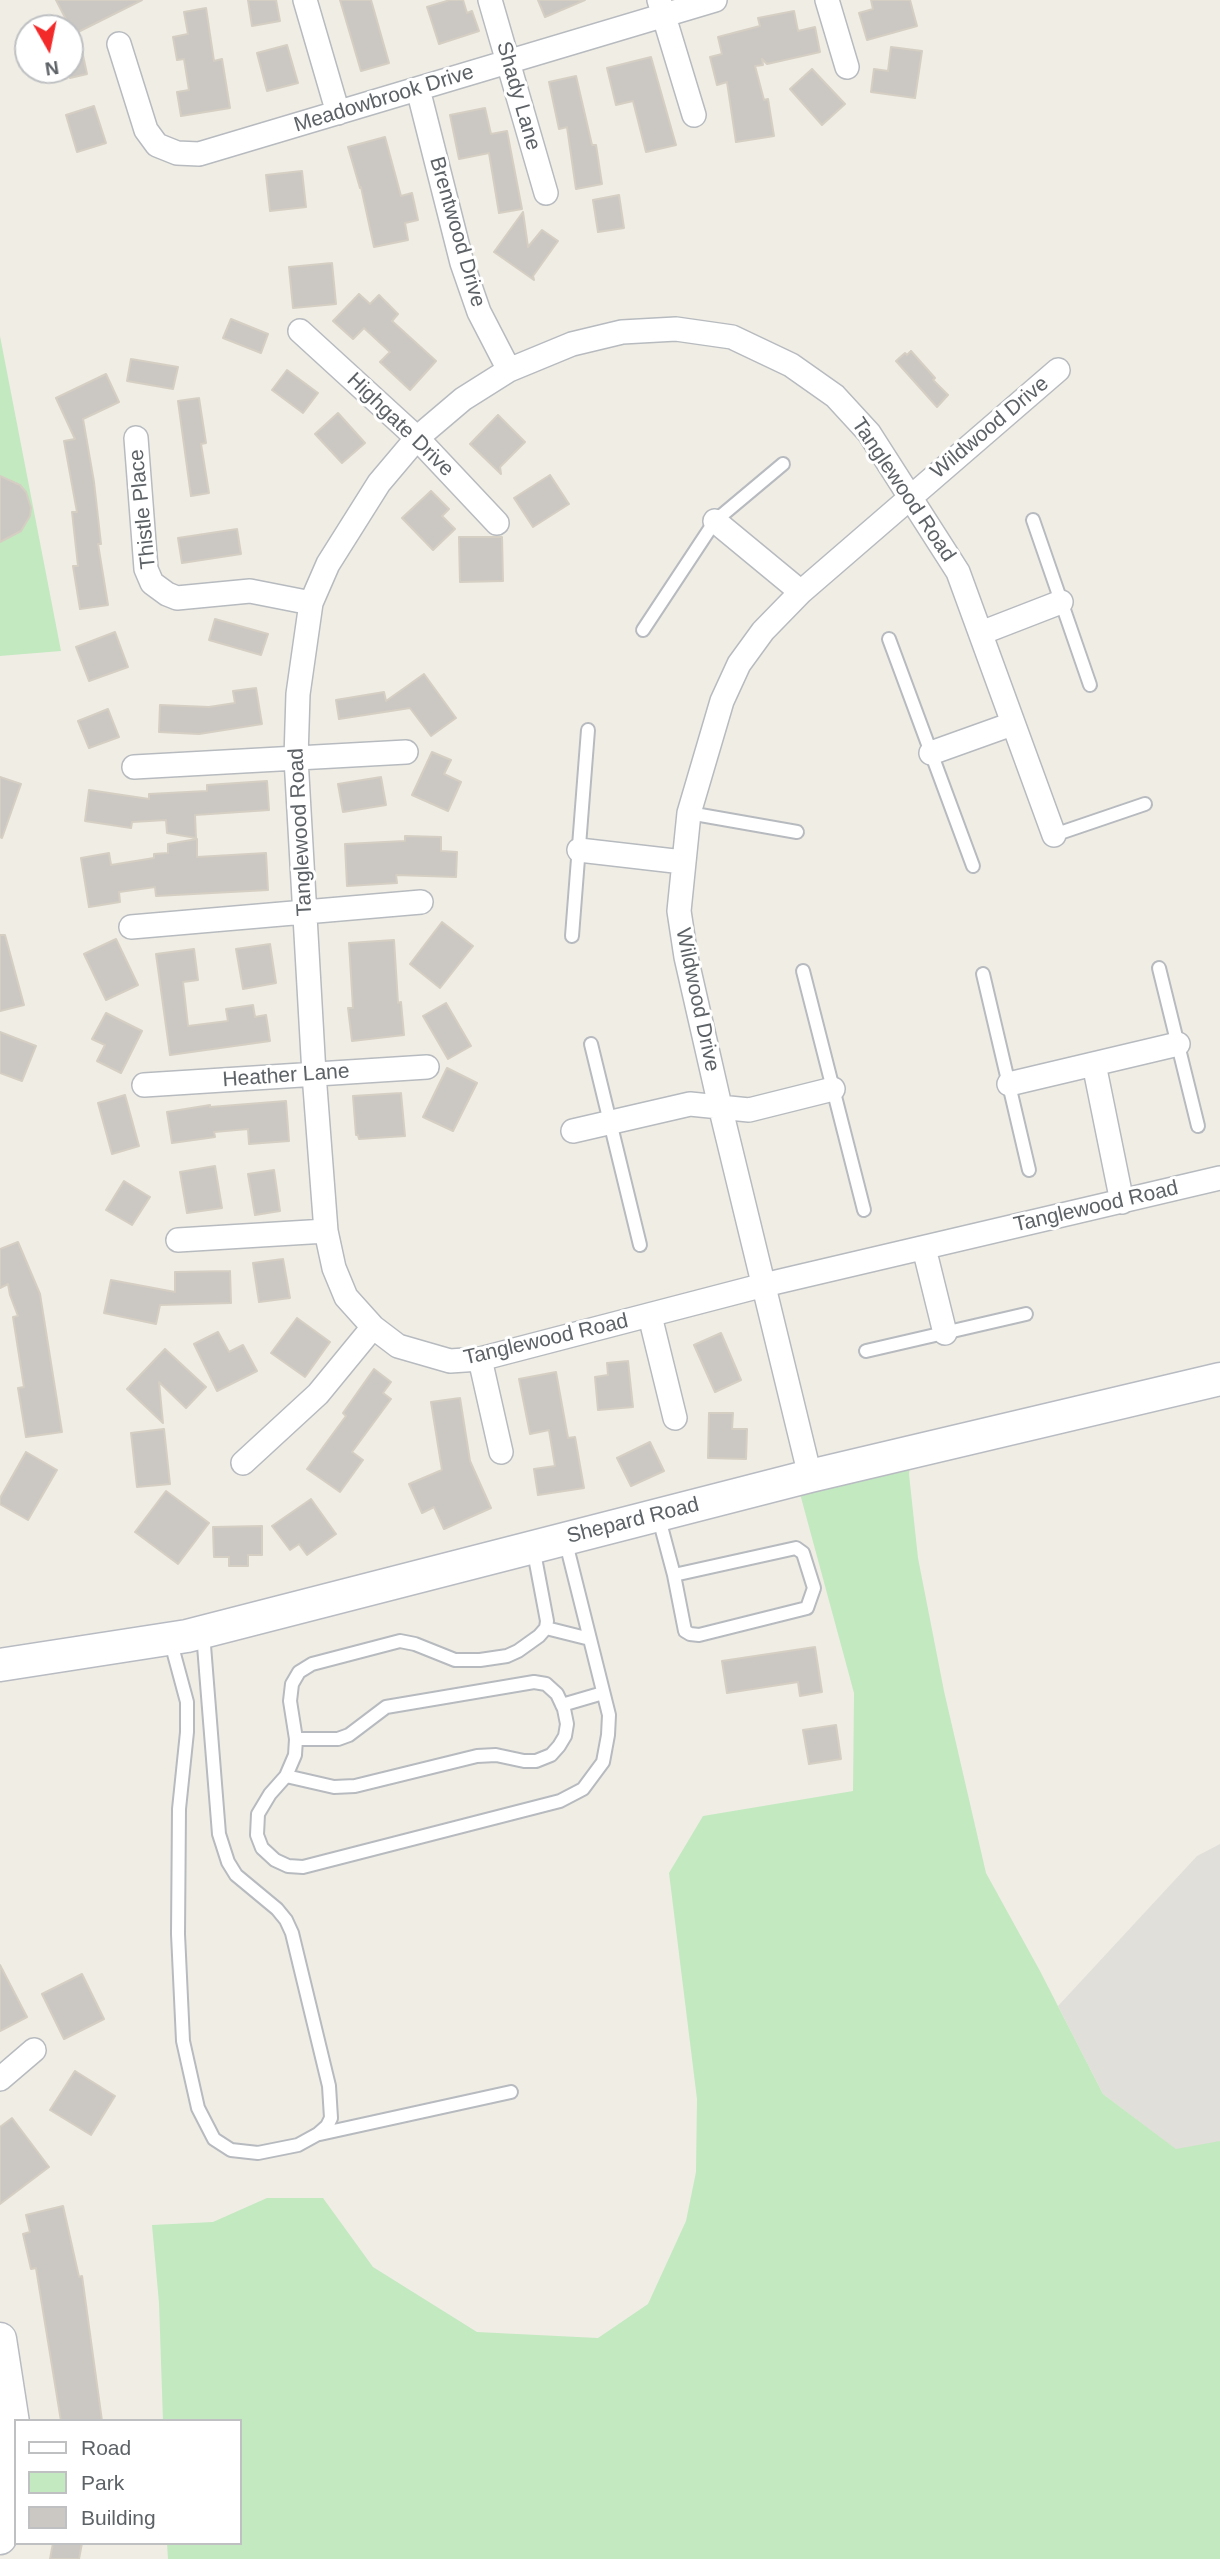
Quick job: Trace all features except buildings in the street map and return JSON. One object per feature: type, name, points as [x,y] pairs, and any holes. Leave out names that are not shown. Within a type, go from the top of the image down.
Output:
[{"type":"street","points":[[305,0],[338,113]]},
{"type":"street","name":"Shady Lane","points":[[490,0],[546,193]]},
{"type":"street","name":"Meadowbrook Drive","points":[[119,44],[146,130],[157,145],[177,153],[199,154],[508,62],[662,8],[715,0]]},
{"type":"street","points":[[827,0],[847,67]]},
{"type":"street","points":[[662,8],[694,115]]},
{"type":"street","name":"Brentwood Drive","points":[[418,89],[462,263],[479,312],[509,370]]},
{"type":"street","name":"Tanglewood Road","points":[[1054,835],[958,572],[869,433],[835,396],[790,365],[732,337],[676,329],[622,332],[572,344],[509,370],[463,399],[417,438],[379,483],[328,564],[311,603],[298,695],[296,758],[304,912],[326,1231],[334,1268],[346,1297],[373,1327],[398,1346],[450,1362],[480,1359],[764,1285],[1220,1178]]},
{"type":"street","name":"Highgate Drive","points":[[300,331],[417,438],[498,523]]},
{"type":"street","name":"Wildwood Drive","points":[[810,1476],[686,957],[679,911],[689,813],[722,701],[739,664],[763,631],[801,592],[1058,370]]},
{"type":"street","name":"Thistle Place","points":[[136,438],[146,569],[152,583],[177,598],[250,592],[311,603]]},
{"type":"street","points":[[715,521],[801,592]]},
{"type":"street","points":[[981,633],[1062,602]]},
{"type":"street","points":[[931,752],[1013,724]]},
{"type":"street","points":[[134,767],[406,752]]},
{"type":"street","points":[[579,850],[683,862]]},
{"type":"street","points":[[131,927],[421,902]]},
{"type":"street","points":[[1009,1084],[1178,1044]]},
{"type":"street","points":[[1094,1064],[1122,1202]]},
{"type":"street","name":"Heather Lane","points":[[144,1085],[427,1067]]},
{"type":"street","points":[[573,1131],[690,1104],[749,1110],[833,1089]]},
{"type":"street","points":[[178,1240],[326,1231]]},
{"type":"street","points":[[924,1248],[945,1333]]},
{"type":"street","points":[[650,1316],[675,1418]]},
{"type":"street","points":[[243,1463],[318,1394],[373,1327]]},
{"type":"street","points":[[480,1359],[501,1452]]},
{"type":"street","name":"Shepard Road","points":[[0,1665],[203,1632],[810,1476],[1220,1379]]},
{"type":"street","name":"Shepard Road","points":[[0,1685],[46,1659]]},
{"type":"street","points":[[0,2078],[34,2050]]},
{"type":"street","points":[[0,2339],[13,2423],[14,2464],[2,2521]]},
{"type":"lane","points":[[643,630],[715,521],[783,464]]},
{"type":"lane","points":[[1033,520],[1090,685]]},
{"type":"lane","points":[[889,639],[973,866]]},
{"type":"lane","points":[[572,936],[588,730]]},
{"type":"lane","points":[[1054,835],[1145,804]]},
{"type":"lane","points":[[689,813],[797,832]]},
{"type":"lane","points":[[1159,968],[1198,1126]]},
{"type":"lane","points":[[803,971],[864,1210]]},
{"type":"lane","points":[[983,974],[1029,1170]]},
{"type":"lane","points":[[591,1044],[640,1245]]},
{"type":"lane","points":[[866,1351],[1026,1314]]},
{"type":"lane","points":[[658,1515],[685,1631],[699,1635],[807,1608],[814,1588],[803,1553],[796,1548],[674,1575]]},
{"type":"lane","points":[[533,1547],[546,1628],[518,1651],[507,1656],[455,1660],[400,1641],[312,1664],[299,1672],[292,1684],[289,1701],[296,1739],[295,1755],[286,1776],[270,1794],[258,1814],[257,1835],[262,1848],[275,1860],[288,1866],[303,1867],[560,1801],[583,1789],[603,1762],[608,1725],[603,1693],[565,1539]]},
{"type":"lane","points":[[546,1628],[590,1639]]},
{"type":"lane","points":[[170,1639],[187,1702],[187,1732],[178,1809],[178,1934],[183,2041],[198,2108],[214,2139],[231,2150],[257,2153],[298,2145],[327,2126],[331,2118],[329,2086],[292,1933],[277,1909],[236,1875],[219,1834],[203,1632]]},
{"type":"lane","points":[[286,1776],[334,1787],[355,1786],[477,1756],[496,1755],[536,1761],[551,1755],[565,1736],[567,1724],[557,1694],[547,1684],[534,1682],[386,1707],[349,1735],[338,1739],[296,1739]]},
{"type":"lane","points":[[562,1705],[603,1693]]},
{"type":"lane","points":[[318,2134],[511,2092]]},
{"type":"shaded area","points":[[1220,1844],[1220,2153],[1178,2151],[1103,2094],[1058,2006],[1197,1856]]},
{"type":"green space","points":[[0,336],[61,651],[0,656]]},
{"type":"green space","points":[[910,1464],[918,1558],[944,1691],[986,1873],[1103,2094],[1176,2149],[1220,2141],[1220,2559],[168,2559],[167,2545],[242,2545],[242,2419],[163,2419],[159,2303],[152,2225],[213,2222],[267,2198],[323,2198],[373,2267],[477,2332],[598,2338],[648,2304],[686,2221],[696,2172],[697,2099],[669,1873],[703,1816],[853,1791],[854,1693],[799,1490]]}]
